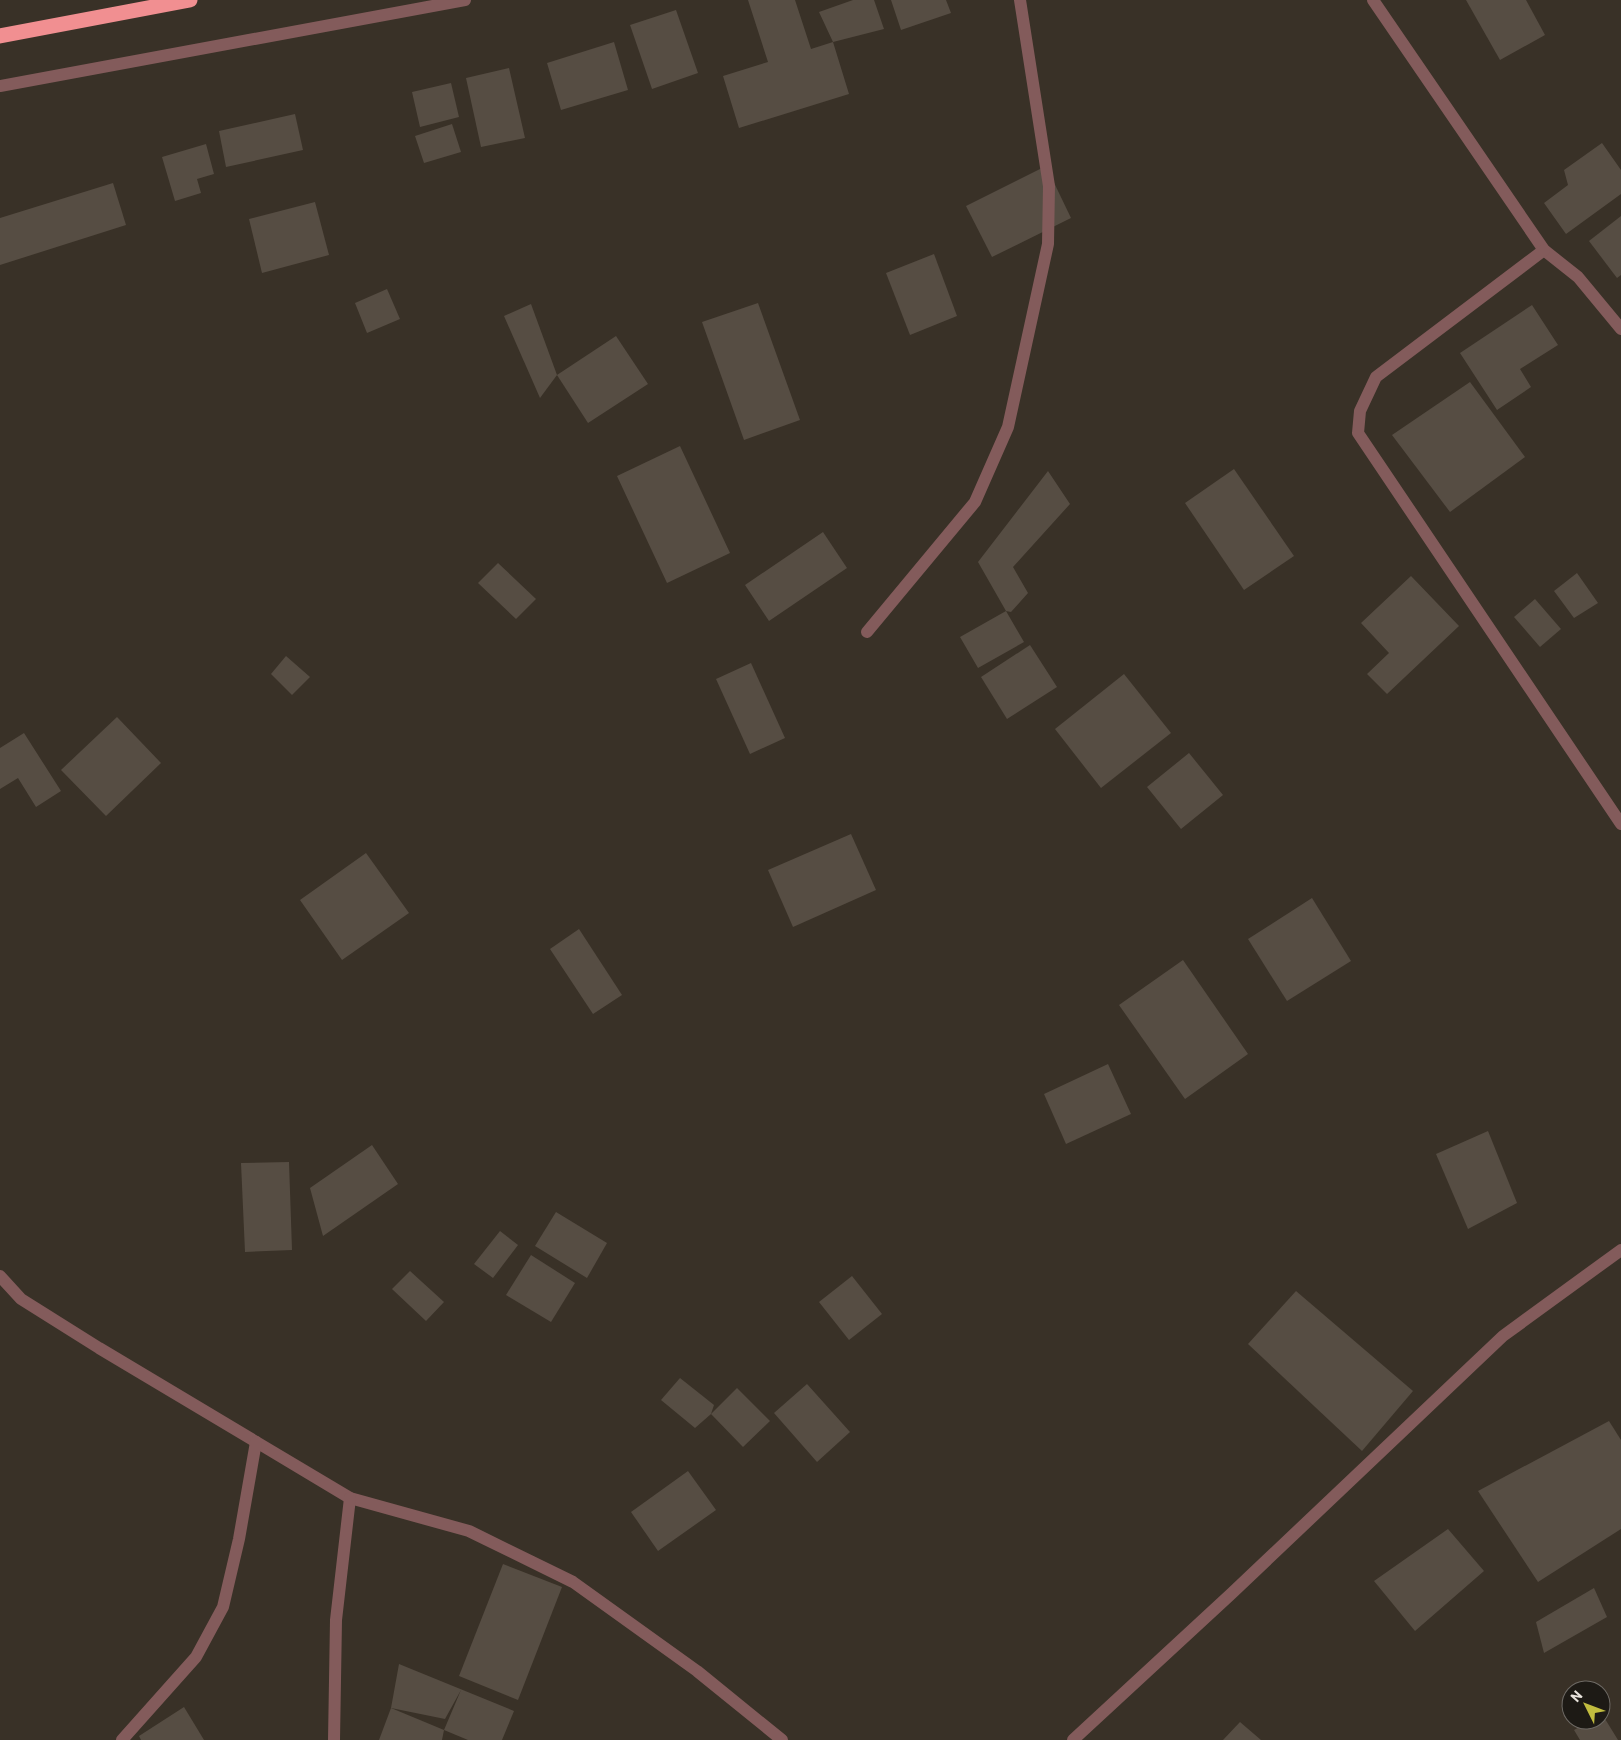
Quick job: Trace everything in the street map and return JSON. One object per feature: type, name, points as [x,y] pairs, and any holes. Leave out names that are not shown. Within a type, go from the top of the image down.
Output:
[{"type":"highway","points":[[0,36],[190,0]]},
{"type":"street","points":[[0,86],[465,0]]},
{"type":"street","points":[[867,632],[975,502],[1008,428],[1048,244],[1049,186],[1020,0]]},
{"type":"street","points":[[1373,0],[1544,250],[1578,277],[1621,330]]},
{"type":"street","points":[[1544,250],[1376,378],[1360,411],[1358,433],[1621,824]]},
{"type":"street","points":[[1072,1740],[1231,1594],[1503,1336],[1621,1250]]},
{"type":"street","points":[[0,1276],[21,1299],[99,1348],[350,1498],[470,1531],[573,1582],[696,1671],[782,1740]]},
{"type":"street","points":[[122,1740],[196,1657],[223,1607],[239,1538],[256,1442]]},
{"type":"street","points":[[334,1740],[336,1620],[350,1498]]},
{"type":"building","points":[[748,0],[795,0],[811,49],[833,42],[849,94],[739,128],[723,76],[768,62]]},
{"type":"building","points":[[853,0],[874,0],[884,29],[833,42],[819,12]]},
{"type":"building","points":[[891,0],[946,0],[951,13],[901,30]]},
{"type":"building","points":[[1466,0],[1526,0],[1545,35],[1500,60]]},
{"type":"building","points":[[676,10],[698,73],[652,89],[630,25]]},
{"type":"building","points":[[614,42],[628,90],[561,110],[547,63]]},
{"type":"building","points":[[509,68],[525,138],[481,147],[466,78]]},
{"type":"building","points":[[451,83],[459,117],[420,127],[412,92]]},
{"type":"building","points":[[295,114],[303,150],[226,167],[219,131]]},
{"type":"building","points":[[452,124],[461,152],[424,163],[415,136]]},
{"type":"building","points":[[1602,143],[1621,170],[1621,194],[1566,234],[1544,203],[1568,185],[1564,170]]},
{"type":"building","points":[[206,144],[214,174],[197,179],[201,193],[175,201],[162,157]]},
{"type":"building","points":[[1046,166],[1071,218],[992,257],[966,206]]},
{"type":"building","points":[[113,183],[126,225],[0,265],[0,218]]},
{"type":"building","points":[[315,202],[329,255],[262,273],[249,219]]},
{"type":"building","points":[[1621,216],[1621,275],[1617,278],[1589,241]]},
{"type":"building","points":[[934,254],[957,316],[910,335],[886,273]]},
{"type":"building","points":[[387,289],[400,319],[367,333],[355,303]]},
{"type":"building","points":[[758,303],[800,420],[744,440],[702,322]]},
{"type":"building","points":[[531,304],[557,375],[540,398],[504,316]]},
{"type":"building","points":[[1532,305],[1558,345],[1520,369],[1531,387],[1497,410],[1460,353]]},
{"type":"building","points":[[616,336],[648,384],[588,423],[557,375]]},
{"type":"building","points":[[1470,382],[1525,457],[1450,512],[1392,435]]},
{"type":"building","points":[[680,446],[730,553],[667,583],[617,476]]},
{"type":"building","points":[[1234,469],[1294,556],[1244,590],[1185,503]]},
{"type":"building","points":[[1048,471],[1070,504],[1013,567],[1028,593],[1011,612],[1006,611],[978,562]]},
{"type":"building","points":[[823,532],[847,568],[769,621],[745,585]]},
{"type":"building","points":[[498,563],[536,599],[516,619],[478,583]]},
{"type":"building","points":[[1577,573],[1598,603],[1574,618],[1554,591]]},
{"type":"building","points":[[1411,576],[1459,626],[1387,694],[1367,674],[1389,653],[1361,623]]},
{"type":"building","points":[[1535,599],[1561,629],[1540,647],[1514,617]]},
{"type":"building","points":[[1006,611],[1024,642],[978,668],[960,637]]},
{"type":"building","points":[[1030,645],[1057,687],[1007,719],[981,677]]},
{"type":"building","points":[[286,656],[310,677],[292,695],[271,674]]},
{"type":"building","points":[[751,663],[785,738],[750,754],[716,679]]},
{"type":"building","points":[[1124,674],[1171,733],[1101,788],[1055,729]]},
{"type":"building","points":[[117,717],[161,763],[106,816],[61,770]]},
{"type":"building","points":[[24,733],[61,791],[36,807],[18,778],[0,789],[0,748]]},
{"type":"building","points":[[1189,753],[1223,795],[1181,829],[1147,787]]},
{"type":"building","points":[[851,834],[876,890],[793,927],[768,870]]},
{"type":"building","points":[[366,853],[409,913],[342,960],[300,900]]},
{"type":"building","points":[[1312,898],[1351,961],[1287,1001],[1248,939]]},
{"type":"building","points":[[579,929],[622,995],[593,1014],[550,949]]},
{"type":"building","points":[[1183,960],[1248,1054],[1185,1099],[1119,1005]]},
{"type":"building","points":[[1108,1064],[1131,1114],[1066,1144],[1044,1094]]},
{"type":"building","points":[[1488,1131],[1517,1203],[1468,1229],[1436,1154]]},
{"type":"building","points":[[372,1145],[398,1184],[323,1236],[310,1188]]},
{"type":"building","points":[[289,1162],[292,1250],[245,1252],[241,1163]]},
{"type":"building","points":[[556,1212],[607,1243],[587,1278],[535,1246]]},
{"type":"building","points":[[500,1231],[518,1245],[493,1278],[474,1264]]},
{"type":"building","points":[[531,1255],[575,1283],[551,1322],[506,1295]]},
{"type":"building","points":[[410,1271],[444,1302],[426,1321],[392,1289]]},
{"type":"building","points":[[852,1276],[882,1314],[849,1340],[819,1302]]},
{"type":"building","points":[[1296,1291],[1413,1391],[1362,1451],[1248,1344]]},
{"type":"building","points":[[680,1378],[714,1405],[711,1414],[695,1428],[661,1400]]},
{"type":"building","points":[[807,1384],[850,1432],[817,1462],[774,1413]]},
{"type":"building","points":[[737,1388],[770,1421],[743,1447],[711,1414]]},
{"type":"building","points":[[1609,1421],[1621,1440],[1621,1529],[1538,1582],[1478,1491]]},
{"type":"building","points":[[688,1471],[716,1510],[658,1551],[631,1512]]},
{"type":"building","points":[[1448,1529],[1484,1571],[1415,1631],[1374,1581]]},
{"type":"building","points":[[503,1564],[562,1587],[518,1700],[459,1676]]},
{"type":"building","points":[[1594,1588],[1607,1617],[1544,1653],[1536,1622]]},
{"type":"building","points":[[399,1664],[514,1711],[502,1740],[468,1740],[444,1730],[461,1690],[445,1719],[391,1708]]},
{"type":"building","points":[[184,1707],[204,1740],[141,1740],[139,1736]]},
{"type":"building","points":[[391,1708],[444,1730],[442,1740],[379,1740]]},
{"type":"building","points":[[1240,1722],[1261,1740],[1223,1740]]},
{"type":"building","points":[[1611,1729],[1618,1740],[1580,1740],[1574,1730]]}]
